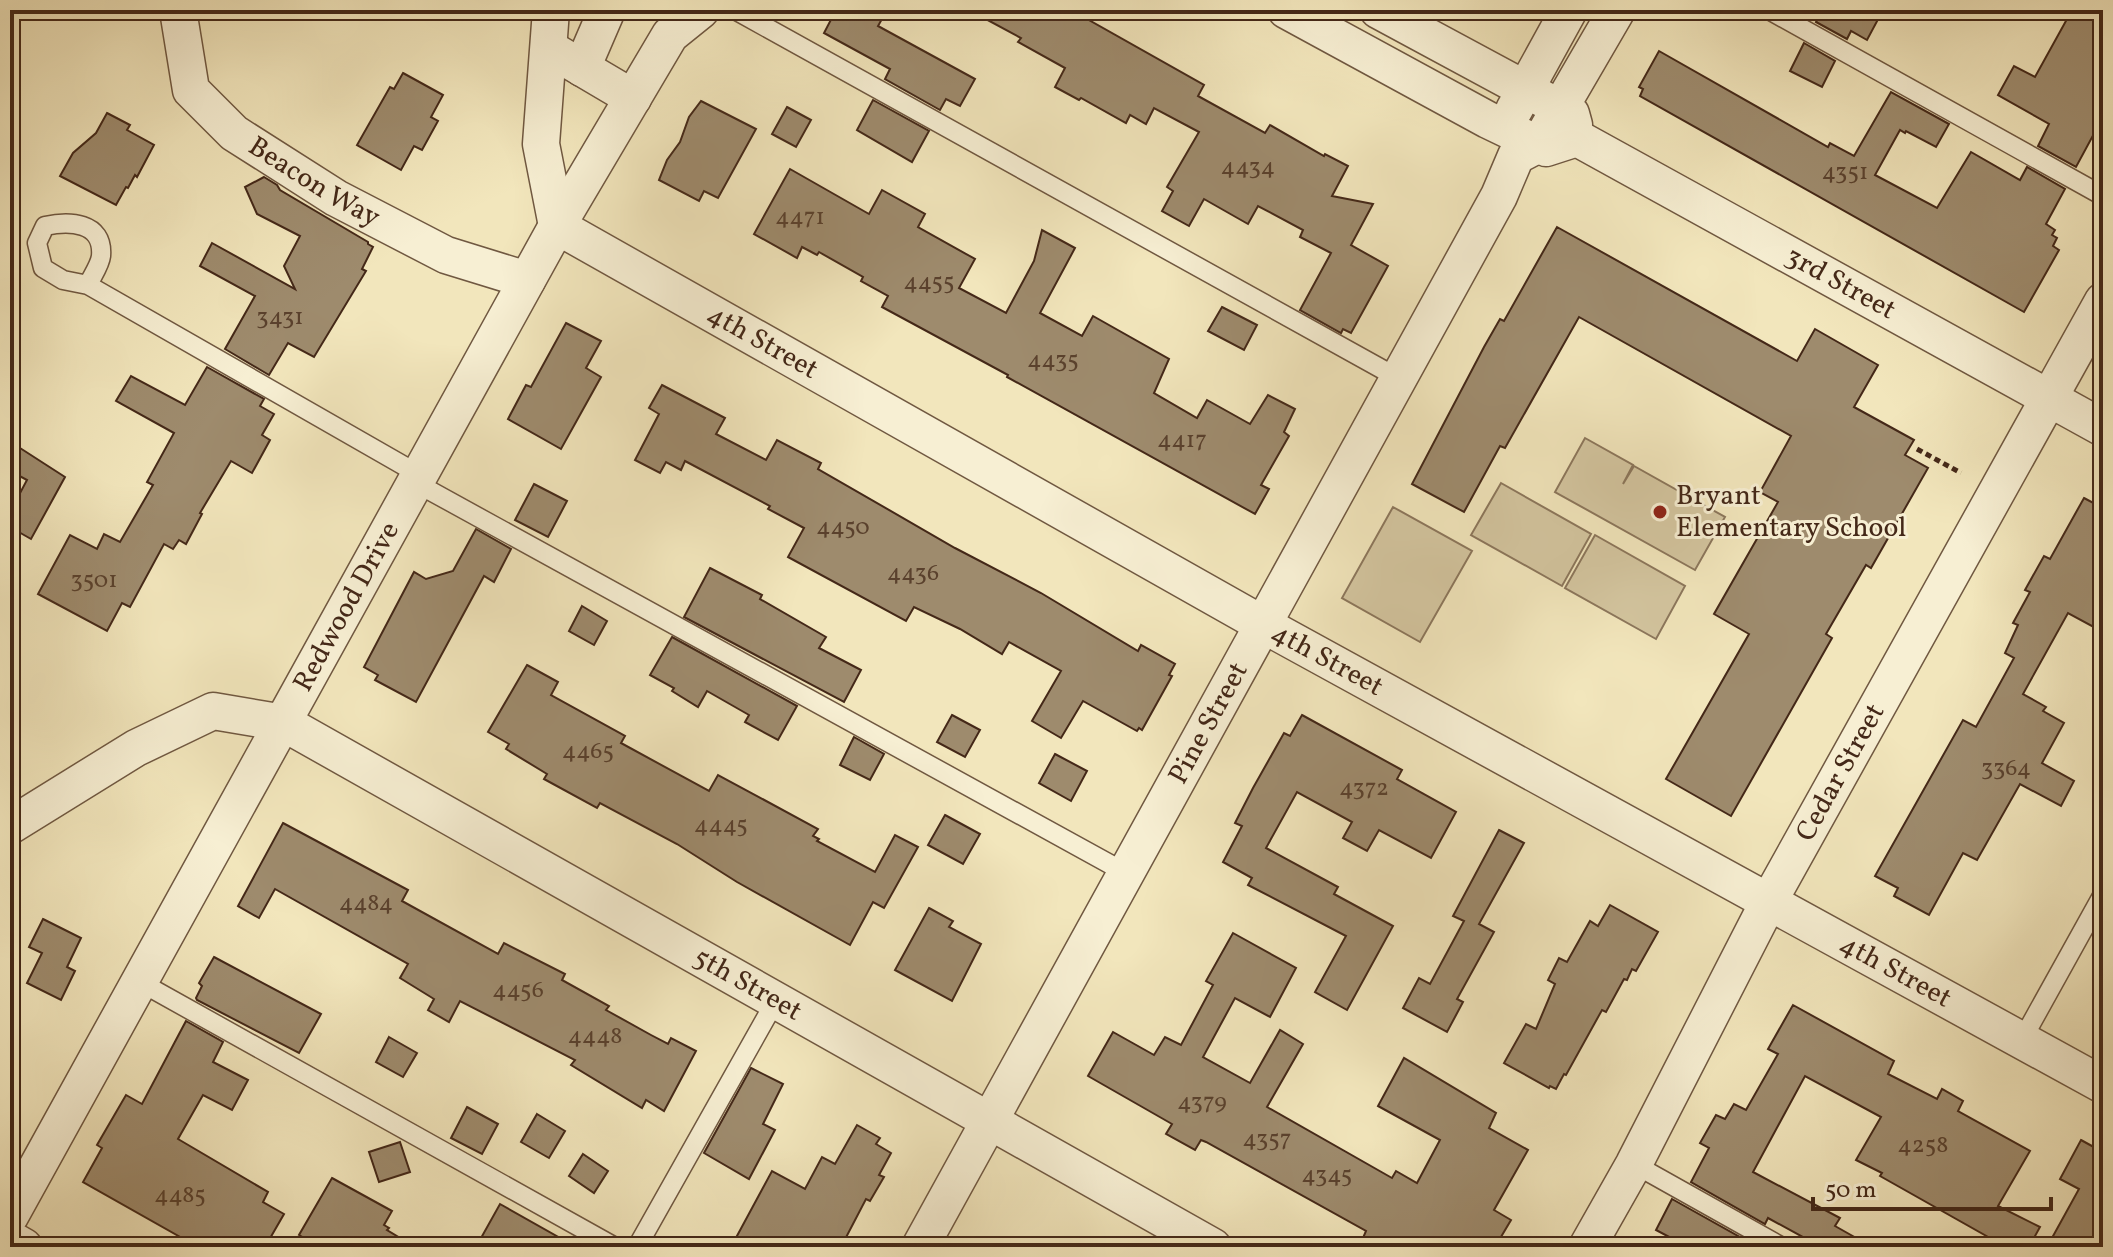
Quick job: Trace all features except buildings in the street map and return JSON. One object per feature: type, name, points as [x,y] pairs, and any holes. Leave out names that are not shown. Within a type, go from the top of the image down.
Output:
[{"type":"street","name":"Beacon Way","points":[[178,10],[191,90],[234,133],[336,198],[446,255],[527,280]]},
{"type":"street","points":[[551,10],[541,144],[557,226]]},
{"type":"street","points":[[582,68],[607,10]]},
{"type":"street","name":"Redwood Drive","points":[[10,1216],[557,226],[633,98],[665,22],[701,10]]},
{"type":"street","points":[[1286,10],[1520,143],[1546,148],[1569,124],[1617,10]]},
{"type":"street","name":"3rd Street","points":[[1378,10],[1525,89],[1569,124],[2103,428]]},
{"type":"street","name":"Pine Street","points":[[920,1247],[1499,196],[1520,143],[1525,89],[1569,10]]},
{"type":"street","points":[[550,49],[633,98]]},
{"type":"street","name":"4th Street","points":[[557,226],[1262,624],[2103,1085]]},
{"type":"street","name":"Cedar Street","points":[[1587,1247],[1634,1164],[1769,901],[2103,301]]},
{"type":"street","name":"5th Street","points":[[10,826],[136,748],[213,711],[284,723],[1213,1247]]},
{"type":"street","points":[[10,1239],[24,1247]]},
{"type":"lane","points":[[735,10],[1398,378]]},
{"type":"lane","points":[[1769,10],[2103,196]]},
{"type":"lane","points":[[88,285],[418,479],[1126,873]]},
{"type":"lane","points":[[2022,1040],[2103,894]]},
{"type":"lane","points":[[140,982],[615,1247]]},
{"type":"lane","points":[[637,1247],[776,1000]]},
{"type":"lane","points":[[1634,1164],[1782,1247]]},
{"type":"path","points":[[1917,449],[1961,473]]},
{"type":"shaded area","points":[[1585,438],[1633,465],[1623,484],[1634,466],[1725,517],[1695,570],[1555,492]]},
{"type":"shaded area","points":[[1501,483],[1591,534],[1562,586],[1471,535]]},
{"type":"shaded area","points":[[1393,507],[1472,551],[1420,642],[1342,598]]},
{"type":"shaded area","points":[[1595,535],[1685,586],[1656,639],[1565,588]]},
{"type":"place","name":"Bryant Elementary School","points":[[1660,512]]}]
